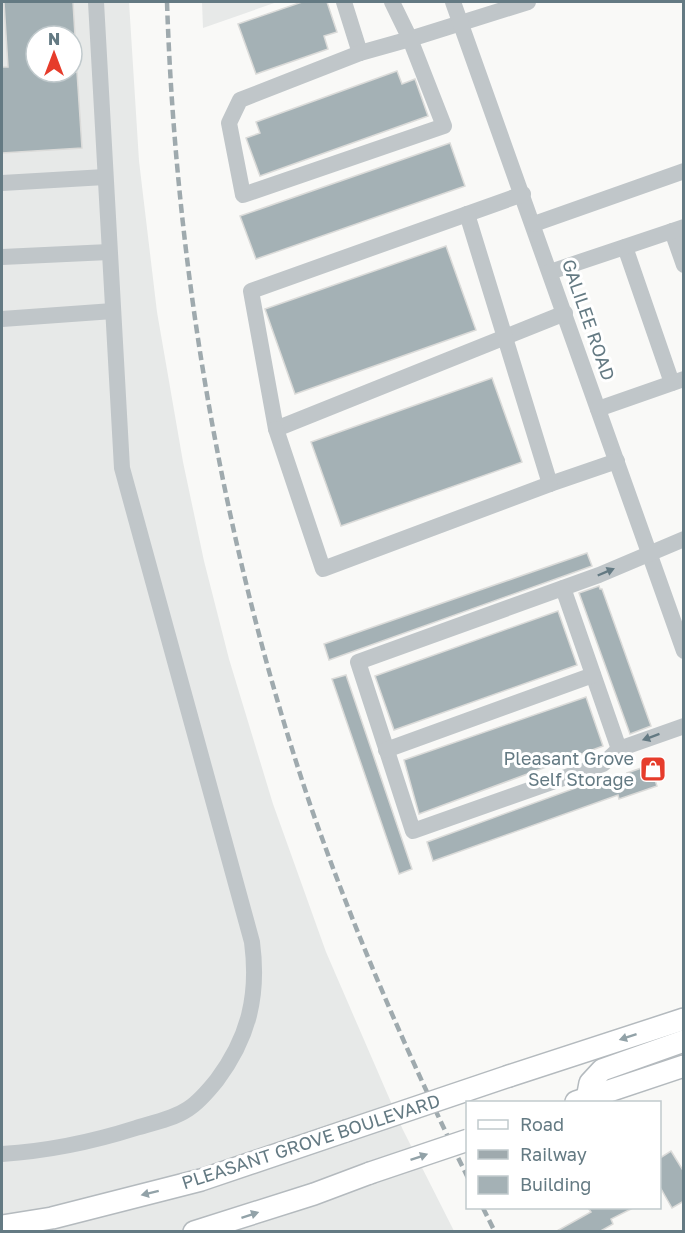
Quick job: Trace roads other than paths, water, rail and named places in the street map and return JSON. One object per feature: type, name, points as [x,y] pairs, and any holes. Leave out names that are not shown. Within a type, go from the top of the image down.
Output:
[{"type":"main road","name":"PLEASANT GROVE BOULEVARD","points":[[2,1226],[44,1225],[201,1180],[684,1019]]},
{"type":"main road","points":[[581,1101],[590,1083],[602,1070],[684,1041]]},
{"type":"main road","points":[[581,1101],[684,1066]]},
{"type":"main road","points":[[194,1232],[314,1194],[466,1141]]},
{"type":"street","points":[[2,1154],[58,1147],[111,1136],[161,1121],[189,1109],[209,1090],[237,1048],[248,1023],[254,995],[255,966],[252,942],[122,468],[96,2]]},
{"type":"street","points":[[344,2],[360,53]]},
{"type":"street","points":[[392,2],[410,39],[444,126],[243,195],[229,123],[240,100],[360,53],[410,39],[528,2]]},
{"type":"street","name":"GALILEE ROAD","points":[[453,2],[534,224],[684,651]]},
{"type":"street","points":[[534,224],[684,171]]},
{"type":"street","points":[[2,183],[105,177]]},
{"type":"street","points":[[523,194],[251,291],[276,429],[323,569],[616,461]]},
{"type":"street","points":[[467,214],[550,484]]},
{"type":"street","points":[[550,272],[678,229],[684,265]]},
{"type":"street","points":[[598,409],[678,381],[625,247]]},
{"type":"street","points":[[2,257],[109,252]]},
{"type":"street","points":[[2,319],[113,311]]},
{"type":"street","points":[[276,429],[565,313]]},
{"type":"street","points":[[684,538],[599,575],[358,662],[413,831],[603,764],[619,749],[684,726]]},
{"type":"street","points":[[563,588],[619,749]]},
{"type":"street","points":[[386,750],[593,675]]},
{"type":"railway","points":[[167,2],[172,104],[181,206],[194,309],[210,411],[253,613],[312,810],[347,904],[404,1042],[466,1174]]},
{"type":"railway","points":[[484,1209],[495,1232]]},
{"type":"place","name":"Pleasant Grove Self Storage","points":[[653,769]]}]
